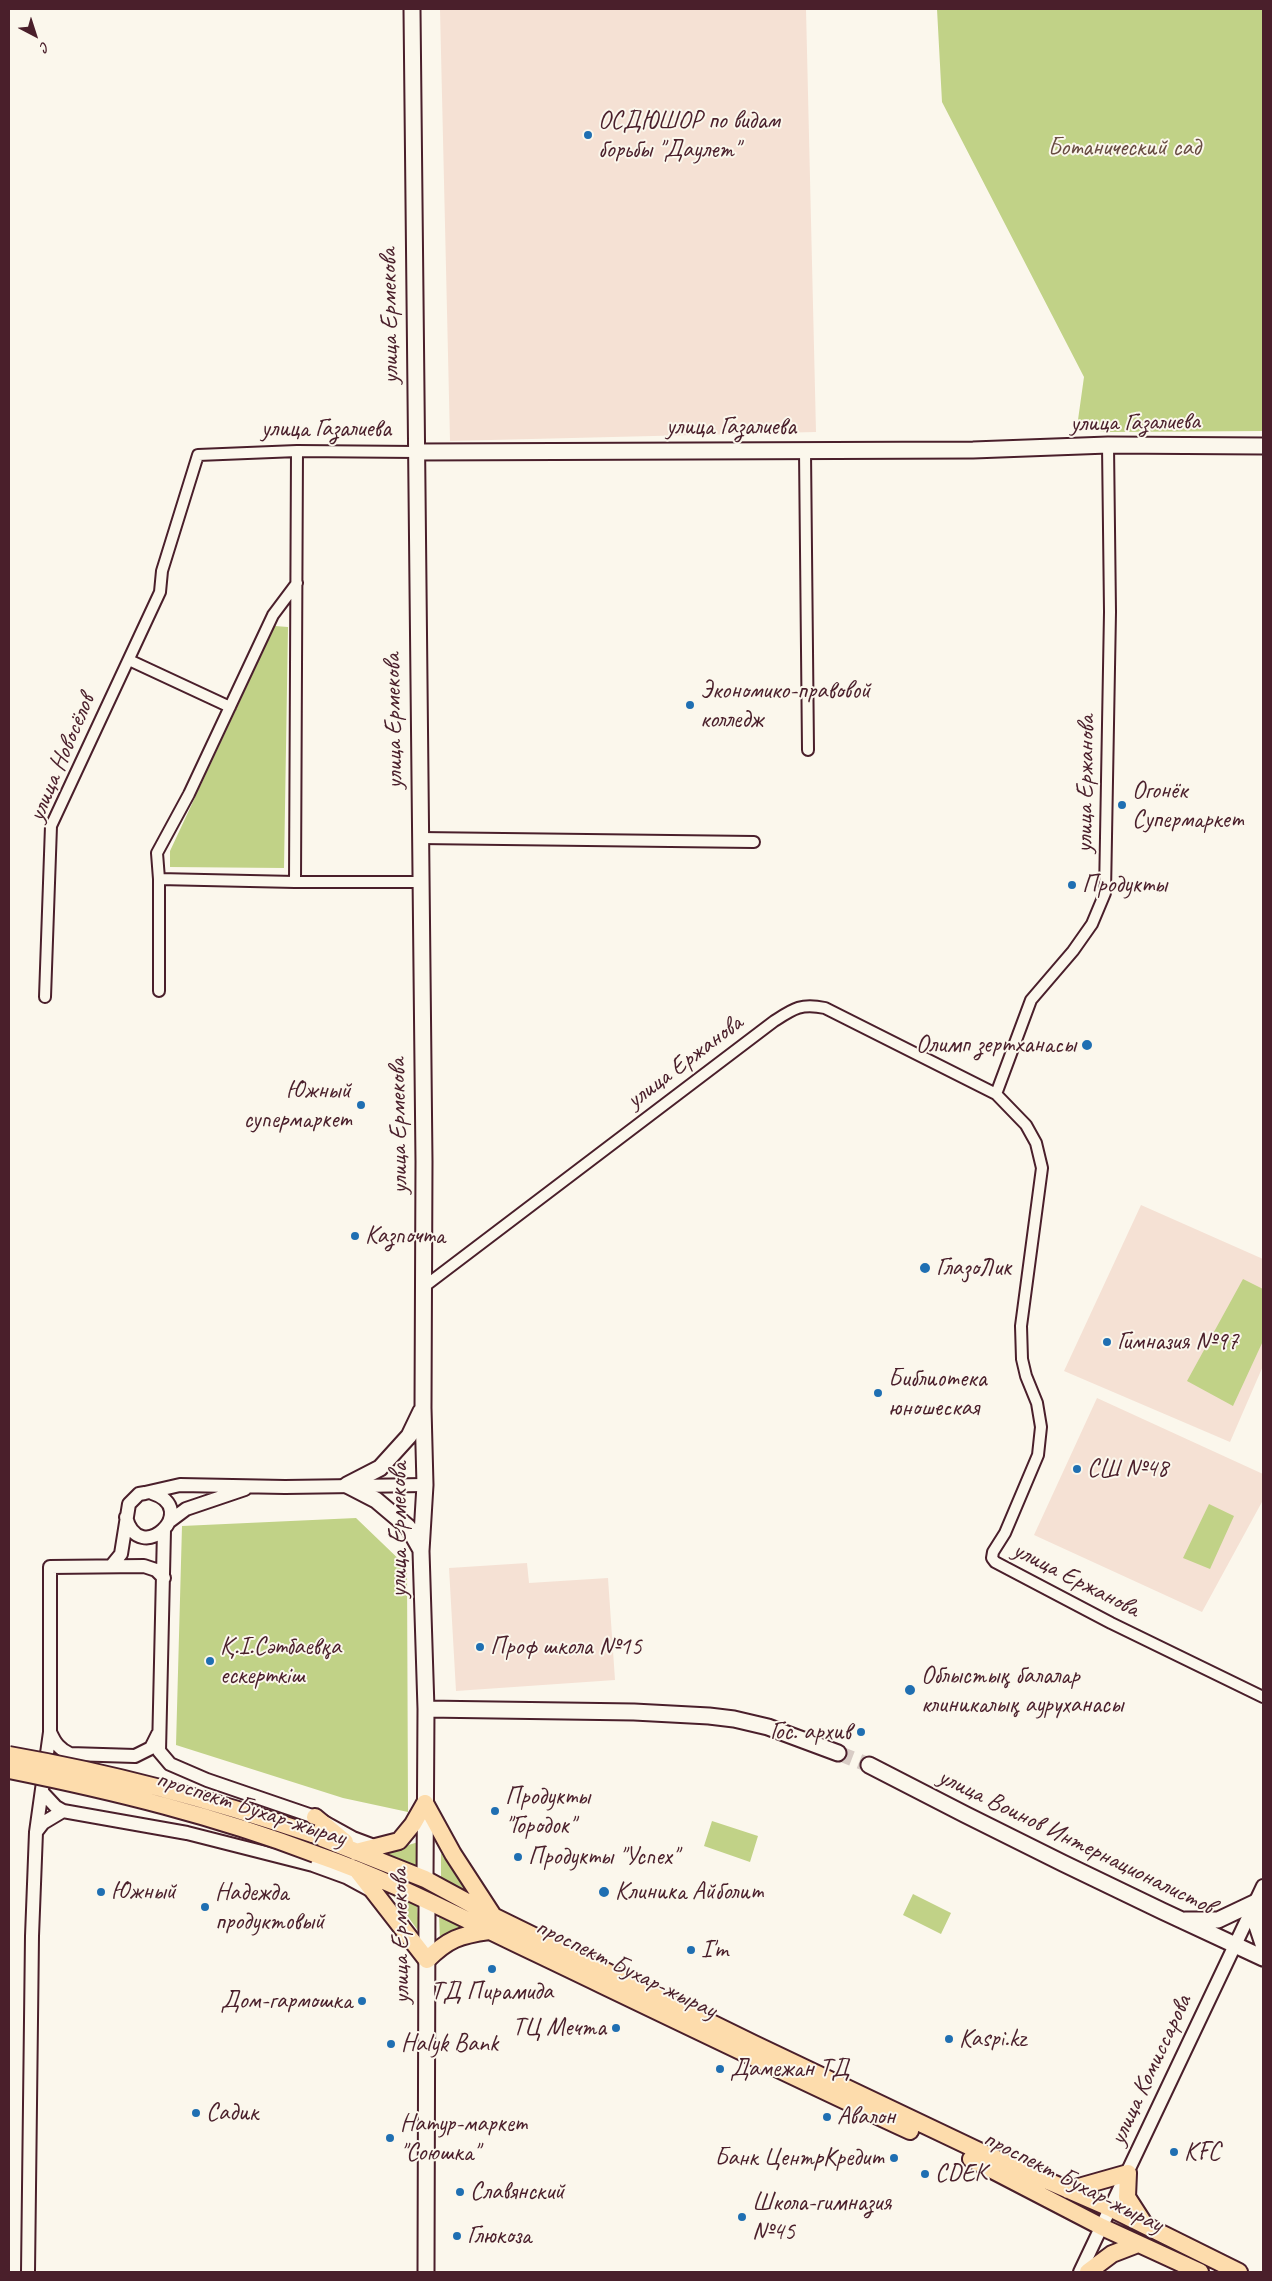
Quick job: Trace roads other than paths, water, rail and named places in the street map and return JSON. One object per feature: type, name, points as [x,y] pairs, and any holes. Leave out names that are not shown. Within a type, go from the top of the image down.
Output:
[{"type":"main road","name":"улица Ермекова","points":[[412,9],[425,1286],[423,1408],[425,1485],[421,1552],[426,1708],[426,2272]]},
{"type":"main road","name":"улица Газалиева","points":[[416,452],[973,450],[1108,446],[1263,446]]},
{"type":"main road","points":[[347,1485],[380,1468],[410,1436],[423,1408]]},
{"type":"main road","points":[[347,1485],[376,1500],[408,1527],[421,1552]]},
{"type":"main road","points":[[426,1708],[634,1712],[717,1717],[768,1727],[838,1753]]},
{"type":"main road","name":"проспект Бухар-жырау","points":[[9,1755],[57,1764],[193,1796],[250,1812],[312,1834],[427,1901],[492,1924],[978,2162],[1102,2227],[1200,2272]]},
{"type":"main road","name":"улица Воинов Интернационалистов","points":[[869,1765],[948,1807],[1179,1920],[1263,1958]]},
{"type":"main road","name":"проспект Бухар-жырау","points":[[9,1770],[150,1802],[268,1836],[314,1860],[356,1860],[426,1879],[492,1924]]},
{"type":"main road","points":[[356,1860],[377,1847],[399,1840],[413,1824],[425,1803]]},
{"type":"main road","points":[[315,1817],[356,1860],[373,1892],[427,1960],[439,1948],[464,1934],[492,1924],[425,1803]]},
{"type":"main road","points":[[1179,1920],[1218,1920],[1256,1902],[1258,1931],[1263,1944]]},
{"type":"main road","name":"проспект Бухар-жырау","points":[[751,2050],[1112,2209],[1239,2272]]},
{"type":"main road","points":[[1068,2190],[1128,2173],[1126,2197],[1145,2226]]},
{"type":"main road","points":[[1088,2272],[1112,2254],[1138,2244]]},
{"type":"street","name":"улица Ержанова","points":[[996,1094],[1031,1000],[1073,951],[1092,924],[1104,893],[1110,612],[1108,446]]},
{"type":"street","name":"улица Газалиева","points":[[198,454],[297,451],[416,452]]},
{"type":"street","points":[[295,882],[297,451]]},
{"type":"street","points":[[805,451],[808,750]]},
{"type":"street","name":"улица Новосёлов","points":[[45,997],[51,826],[160,592],[162,571],[198,454]]},
{"type":"street","points":[[159,991],[159,879],[157,852],[189,794],[273,615],[297,583]]},
{"type":"street","points":[[129,660],[230,707]]},
{"type":"street","points":[[420,838],[754,842]]},
{"type":"street","points":[[159,879],[421,882]]},
{"type":"street","name":"улица Ержанова","points":[[425,1286],[773,1022],[793,1009],[807,1005],[825,1008],[996,1094],[1026,1125],[1036,1143],[1042,1168],[1021,1326],[1022,1359],[1026,1376],[1037,1403],[1041,1427],[1038,1455],[1005,1533],[993,1552],[992,1558],[998,1564],[1112,1623],[1263,1697]]},
{"type":"street","points":[[112,1565],[121,1554],[126,1510],[133,1498],[139,1494],[180,1485],[425,1485]]},
{"type":"street","points":[[126,1516],[128,1524],[137,1534],[151,1537],[186,1508],[254,1486]]},
{"type":"street","points":[[152,1492],[163,1498],[170,1508],[167,1525],[164,1578],[159,1751],[170,1764],[207,1780],[315,1817],[353,1838],[377,1847]]},
{"type":"street","points":[[28,2272],[32,1936],[36,1832],[46,1775],[50,1732],[50,1567],[144,1566],[156,1570],[164,1578]]},
{"type":"street","points":[[50,1732],[56,1744],[70,1754],[135,1756],[151,1748],[159,1732]]},
{"type":"street","points":[[46,1775],[61,1759],[70,1754]]},
{"type":"street","points":[[42,1792],[56,1807],[63,1811],[187,1833],[314,1860],[373,1892]]},
{"type":"street","points":[[36,1832],[43,1823],[63,1811]]},
{"type":"street","name":"улица Комиссарова","points":[[1080,2272],[1112,2209],[1263,1886]]},
{"type":"tunnel","points":[[838,1753],[869,1765]]},
{"type":"place","name":"ОСДЮШОР по видам борьбы \"Даулет\"","points":[[588,135]]},
{"type":"place","name":"Экономико-правовой колледж","points":[[690,705]]},
{"type":"place","name":"Огонёк Супермаркет","points":[[1122,805]]},
{"type":"place","name":"Продукты","points":[[1072,885]]},
{"type":"place","name":"Олимп зертханасы","points":[[1087,1045]]},
{"type":"place","name":"Южный супермаркет","points":[[361,1105]]},
{"type":"place","name":"Казпочта","points":[[355,1236]]},
{"type":"place","name":"ГлазоЛик","points":[[925,1268]]},
{"type":"place","name":"Гимназия №97","points":[[1107,1342]]},
{"type":"place","name":"Библиотека юношеская","points":[[878,1393]]},
{"type":"place","name":"СШ №48","points":[[1077,1469]]},
{"type":"place","name":"Проф школа №15","points":[[480,1647]]},
{"type":"place","name":"Қ.І.Сәтбаевқа ескерткіш","points":[[210,1661]]},
{"type":"place","name":"Облыстық балалар клиникалық ауруханасы","points":[[910,1690]]},
{"type":"place","name":"Гос. архив","points":[[861,1732]]},
{"type":"place","name":"Продукты \"Городок\"","points":[[495,1811]]},
{"type":"place","name":"Продукты \"Успех\"","points":[[518,1857]]},
{"type":"place","name":"Южный","points":[[101,1892]]},
{"type":"place","name":"Клиника Айболит","points":[[604,1892]]},
{"type":"place","name":"Надежда продуктовый","points":[[205,1907]]},
{"type":"place","name":"I'm","points":[[691,1950]]},
{"type":"place","name":"ТД Пирамида","points":[[492,1969]]},
{"type":"place","name":"Дом-гармошка","points":[[362,2001]]},
{"type":"place","name":"ТЦ Мечта","points":[[616,2028]]},
{"type":"place","name":"Kaspi.kz","points":[[949,2039]]},
{"type":"place","name":"Halyk Bank","points":[[391,2044]]},
{"type":"place","name":"Дамежан ТД","points":[[720,2069]]},
{"type":"place","name":"Садик","points":[[196,2113]]},
{"type":"place","name":"Авалон","points":[[827,2117]]},
{"type":"place","name":"Натур-маркет \"Союшка\"","points":[[390,2138]]},
{"type":"place","name":"KFC","points":[[1174,2152]]},
{"type":"place","name":"Банк ЦентрКредит","points":[[894,2158]]},
{"type":"place","name":"CDEK","points":[[925,2174]]},
{"type":"place","name":"Славянский","points":[[460,2192]]},
{"type":"place","name":"Школа-гимназия №45","points":[[742,2217]]},
{"type":"place","name":"Глюкоза","points":[[457,2236]]},
{"type":"park label","name":"Ботанический сад","points":[[1124,148]]}]
